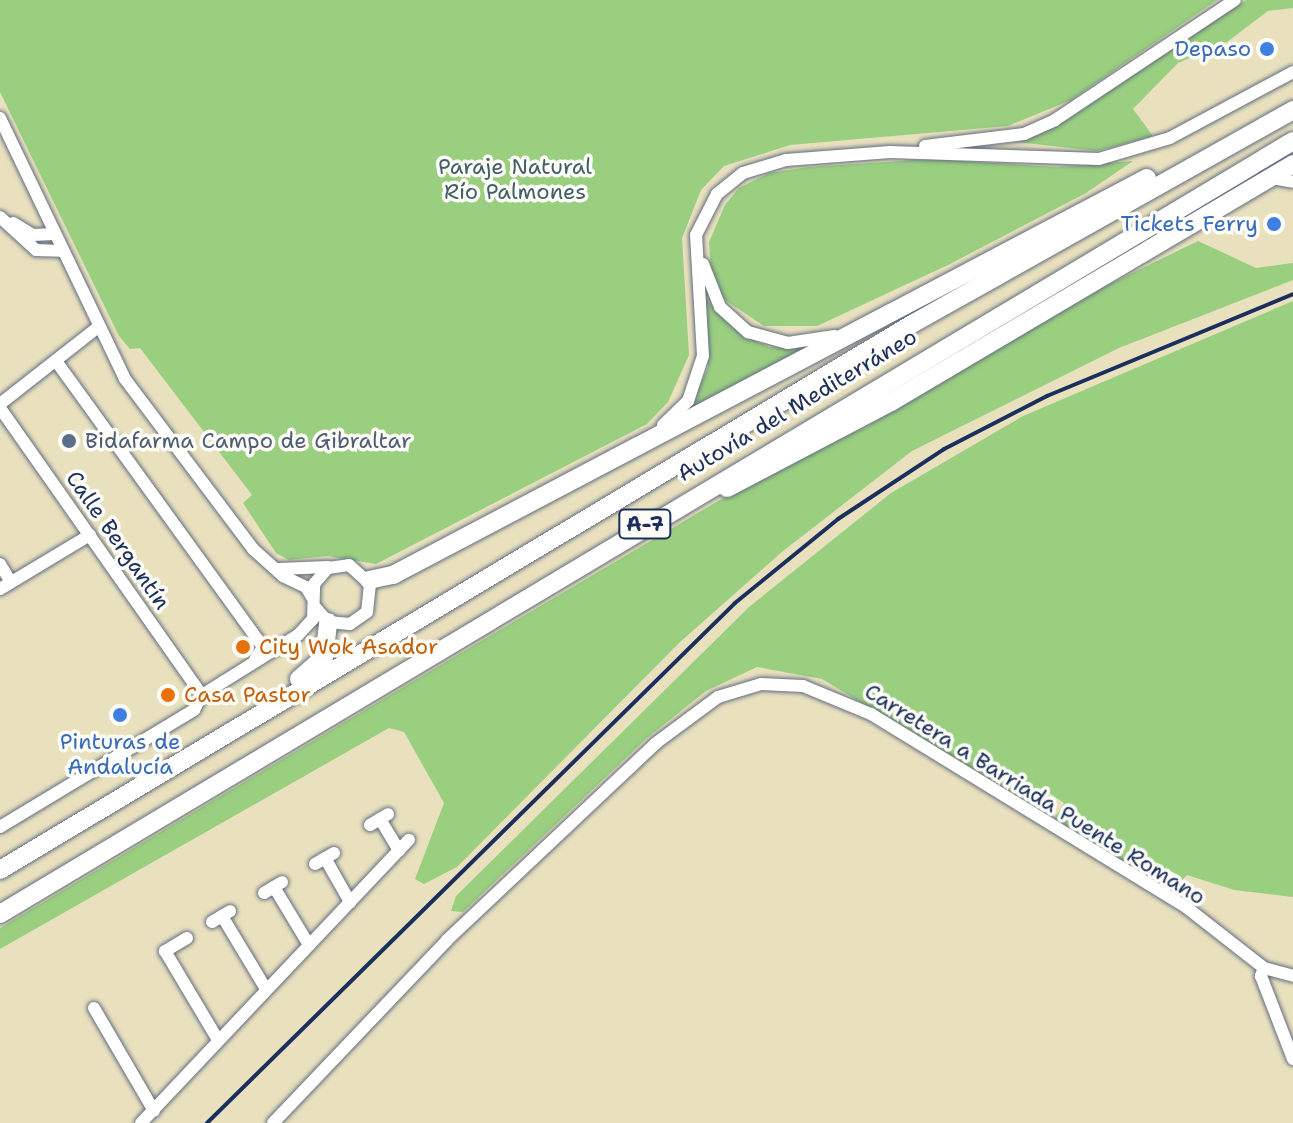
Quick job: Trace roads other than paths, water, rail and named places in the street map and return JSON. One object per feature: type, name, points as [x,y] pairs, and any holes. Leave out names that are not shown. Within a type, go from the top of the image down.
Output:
[{"type":"highway","points":[[369,580],[393,575],[1264,115],[1292,111]]},
{"type":"highway","name":"Autovía del Mediterráneo","points":[[0,870],[912,324],[1292,111]]},
{"type":"highway","name":"Autovía del Mediterráneo","points":[[0,914],[676,505],[1293,141]]},
{"type":"highway","points":[[676,505],[707,499],[891,402],[1293,164]]},
{"type":"highway","points":[[234,730],[240,714],[314,670],[328,646],[328,622]]},
{"type":"street","points":[[630,448],[673,418],[696,383],[705,338],[694,258],[701,231],[717,194],[756,167],[1010,137],[1055,120],[1235,0]]},
{"type":"street","points":[[890,152],[1067,161],[1111,157],[1170,138],[1293,72]]},
{"type":"street","points":[[0,118],[97,328],[125,379],[253,549],[279,569],[306,587],[328,622],[342,625],[362,617],[372,598],[369,580],[356,568],[279,569]]},
{"type":"street","points":[[1271,178],[1293,182]]},
{"type":"street","points":[[0,215],[33,235],[54,234]]},
{"type":"street","points":[[0,215],[36,250],[61,251]]},
{"type":"street","points":[[701,231],[711,293],[731,320],[768,340],[804,343],[826,339],[907,305]]},
{"type":"street","points":[[0,406],[97,328]]},
{"type":"street","points":[[56,361],[263,647],[251,666]]},
{"type":"street","name":"Calle Bergantín","points":[[0,406],[202,695]]},
{"type":"street","points":[[0,564],[6,586],[90,535]]},
{"type":"street","points":[[0,827],[194,710],[202,695],[298,635],[313,619],[317,578],[335,566]]},
{"type":"street","name":"Carretera a Barriada Puente Romano","points":[[273,1123],[447,940],[656,743],[718,697],[761,684],[803,686],[871,714],[1186,907],[1264,968]]},
{"type":"street","points":[[379,820],[399,851]]},
{"type":"street","points":[[141,1123],[409,840]]},
{"type":"street","points":[[324,858],[350,902]]},
{"type":"street","points":[[273,887],[309,945]]},
{"type":"street","points":[[221,916],[266,989]]},
{"type":"street","points":[[187,938],[165,951],[218,1040]]},
{"type":"street","points":[[1293,976],[1264,968],[1261,976],[1293,1059]]},
{"type":"street","points":[[94,1008],[154,1111]]},
{"type":"railway","points":[[207,1123],[735,603],[838,519],[944,449],[1047,396],[1293,294]]},
{"type":"place","name":"Depaso","points":[[1267,49]]},
{"type":"place","name":"Tickets Ferry","points":[[1274,224]]},
{"type":"place","name":"Bidafarma Campo de Gibraltar","points":[[69,441]]},
{"type":"place","name":"City Wok Asador","points":[[243,647]]},
{"type":"place","name":"Casa Pastor","points":[[168,695]]},
{"type":"place","name":"Pinturas de Andalucía","points":[[120,715]]},
{"type":"park label","name":"Paraje Natural Río Palmones","points":[[515,178]]}]
